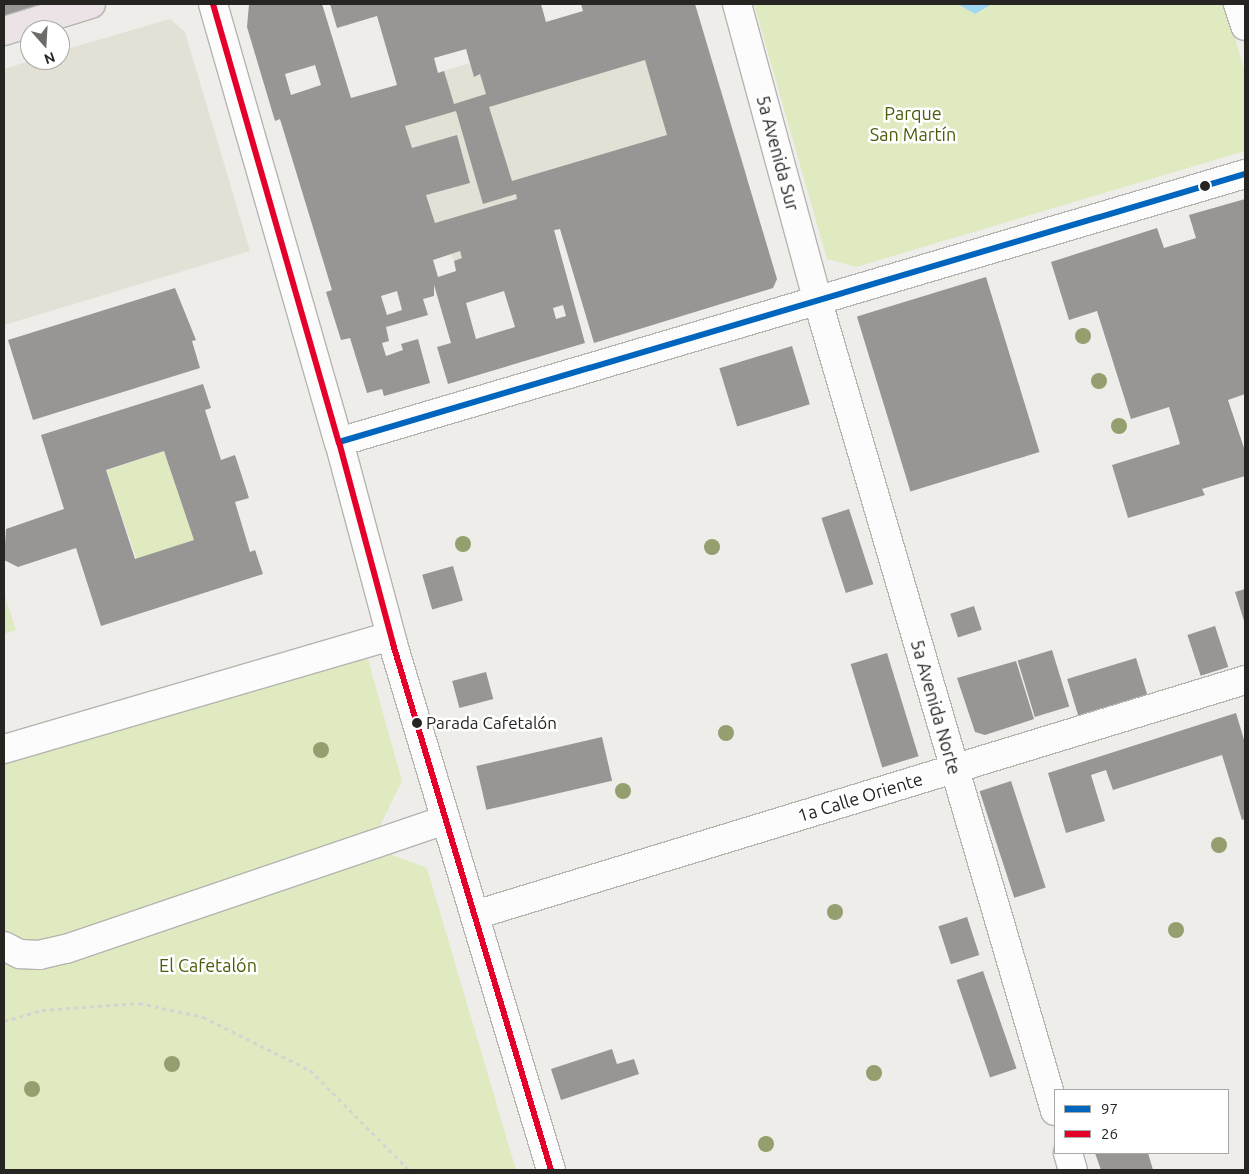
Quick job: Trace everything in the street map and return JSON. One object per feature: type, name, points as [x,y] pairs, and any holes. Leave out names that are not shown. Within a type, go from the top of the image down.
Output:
[{"type":"main road","points":[[4,31],[91,4]]},
{"type":"street","points":[[213,4],[339,442],[390,636],[551,1170]]},
{"type":"street","name":"5a Avenida Sur","points":[[738,4],[818,302]]},
{"type":"street","points":[[1238,4],[1245,26]]},
{"type":"street","points":[[339,442],[818,302],[1245,174]]},
{"type":"street","name":"5a Avenida Norte","points":[[818,302],[1054,1108]]},
{"type":"street","points":[[4,749],[390,636]]},
{"type":"street","name":"1a Calle Oriente","points":[[475,915],[1245,680]]},
{"type":"street","points":[[4,946],[20,954],[39,955],[66,949],[446,820]]},
{"type":"street","points":[[1068,1154],[1073,1170]]},
{"type":"path","points":[[4,1021],[42,1010],[139,1003],[203,1017],[310,1070],[409,1170]]},
{"type":"shaded area","points":[[607,4],[695,4],[746,173],[454,261],[451,254],[445,256],[393,86],[470,63],[465,46]]},
{"type":"shaded area","points":[[170,19],[185,32],[250,251],[4,325],[4,69],[20,64],[20,70],[70,70],[70,48]]},
{"type":"green space","name":"Parque San Martín","points":[[754,4],[1225,4],[1245,72],[1245,151],[856,267],[827,259]]},
{"type":"green space","points":[[164,451],[195,540],[137,560],[106,471]]},
{"type":"green space","points":[[4,593],[16,630],[4,634]]},
{"type":"green space","name":"El Cafetalón","points":[[366,652],[402,781],[373,840],[376,849],[427,868],[516,1170],[4,1170],[4,758]]},
{"type":"water","points":[[958,4],[992,4],[975,14]]},
{"type":"building","points":[[4,4],[40,4],[4,16]]},
{"type":"building","points":[[249,4],[322,4],[351,98],[397,85],[377,16],[337,28],[330,4],[541,4],[546,22],[583,11],[581,4],[695,4],[777,279],[773,288],[594,343],[560,229],[554,230],[585,343],[448,384],[437,347],[451,343],[434,285],[434,296],[423,299],[428,315],[386,327],[389,341],[382,343],[386,356],[403,350],[401,344],[418,339],[430,383],[384,396],[382,389],[367,393],[350,338],[341,340],[326,292],[332,290],[280,119],[275,121],[247,27]],"holes":[[[466,49],[474,77],[480,74],[486,94],[454,104],[444,71],[438,73],[434,58]],[[645,60],[667,135],[512,181],[489,107]],[[315,65],[321,85],[291,95],[285,74]],[[456,111],[483,204],[516,194],[517,199],[435,223],[426,195],[470,183],[457,135],[412,148],[405,126]],[[460,251],[462,258],[454,261],[456,271],[438,277],[433,260]],[[397,291],[402,310],[387,315],[381,296]],[[504,291],[515,327],[476,339],[466,303]],[[563,305],[566,316],[556,319],[553,308]]]},
{"type":"building","points":[[1245,199],[1245,394],[1228,400],[1245,451],[1245,476],[1202,489],[1205,495],[1128,518],[1112,465],[1180,444],[1173,420],[1169,407],[1131,419],[1097,311],[1069,320],[1051,262],[1157,228],[1164,248],[1196,238],[1189,215]]},
{"type":"building","points":[[986,277],[1040,452],[910,491],[857,316]]},
{"type":"building","points":[[175,288],[196,340],[192,341],[200,368],[33,420],[8,340]]},
{"type":"building","points":[[792,346],[810,404],[737,427],[719,368]]},
{"type":"building","points":[[203,384],[211,408],[205,410],[221,460],[235,455],[249,498],[235,502],[250,552],[255,550],[263,574],[101,626],[76,548],[18,567],[4,560],[6,529],[64,509],[41,435]],"holes":[[[164,451],[194,540],[135,559],[106,470]]]},
{"type":"building","points":[[849,509],[873,584],[846,593],[821,518]]},
{"type":"building","points":[[453,566],[463,601],[432,609],[422,575]]},
{"type":"building","points":[[1245,589],[1245,624],[1235,592]]},
{"type":"building","points":[[974,606],[982,630],[958,638],[950,614]]},
{"type":"building","points":[[1215,626],[1228,667],[1201,676],[1187,635]]},
{"type":"building","points":[[1052,650],[1069,706],[1035,717],[1018,661]]},
{"type":"building","points":[[887,653],[919,756],[882,767],[851,664]]},
{"type":"building","points":[[1136,658],[1147,694],[1078,715],[1067,679]]},
{"type":"building","points":[[1016,661],[1034,719],[985,735],[975,732],[957,678]]},
{"type":"building","points":[[486,672],[493,699],[459,708],[452,681]]},
{"type":"building","points":[[1236,713],[1245,743],[1245,819],[1242,820],[1222,755],[1113,790],[1106,770],[1091,775],[1105,821],[1066,833],[1048,773]]},
{"type":"building","points":[[602,737],[612,781],[486,810],[476,766]]},
{"type":"building","points":[[1011,781],[1046,888],[1014,898],[980,791]]},
{"type":"building","points":[[967,917],[979,955],[951,964],[938,926]]},
{"type":"building","points":[[983,971],[1017,1068],[990,1078],[957,980]]},
{"type":"building","points":[[612,1049],[617,1064],[634,1059],[639,1074],[561,1100],[551,1069]]},
{"type":"building","points":[[1095,1154],[1148,1154],[1153,1170],[1101,1170]]},
{"type":"transit line","name":"26","points":[[213,4],[339,442],[393,644],[551,1170]]},
{"type":"transit line","name":"97","points":[[339,442],[1245,174]]},
{"type":"place","name":"Parada Cafetalón","points":[[417,723]]}]
